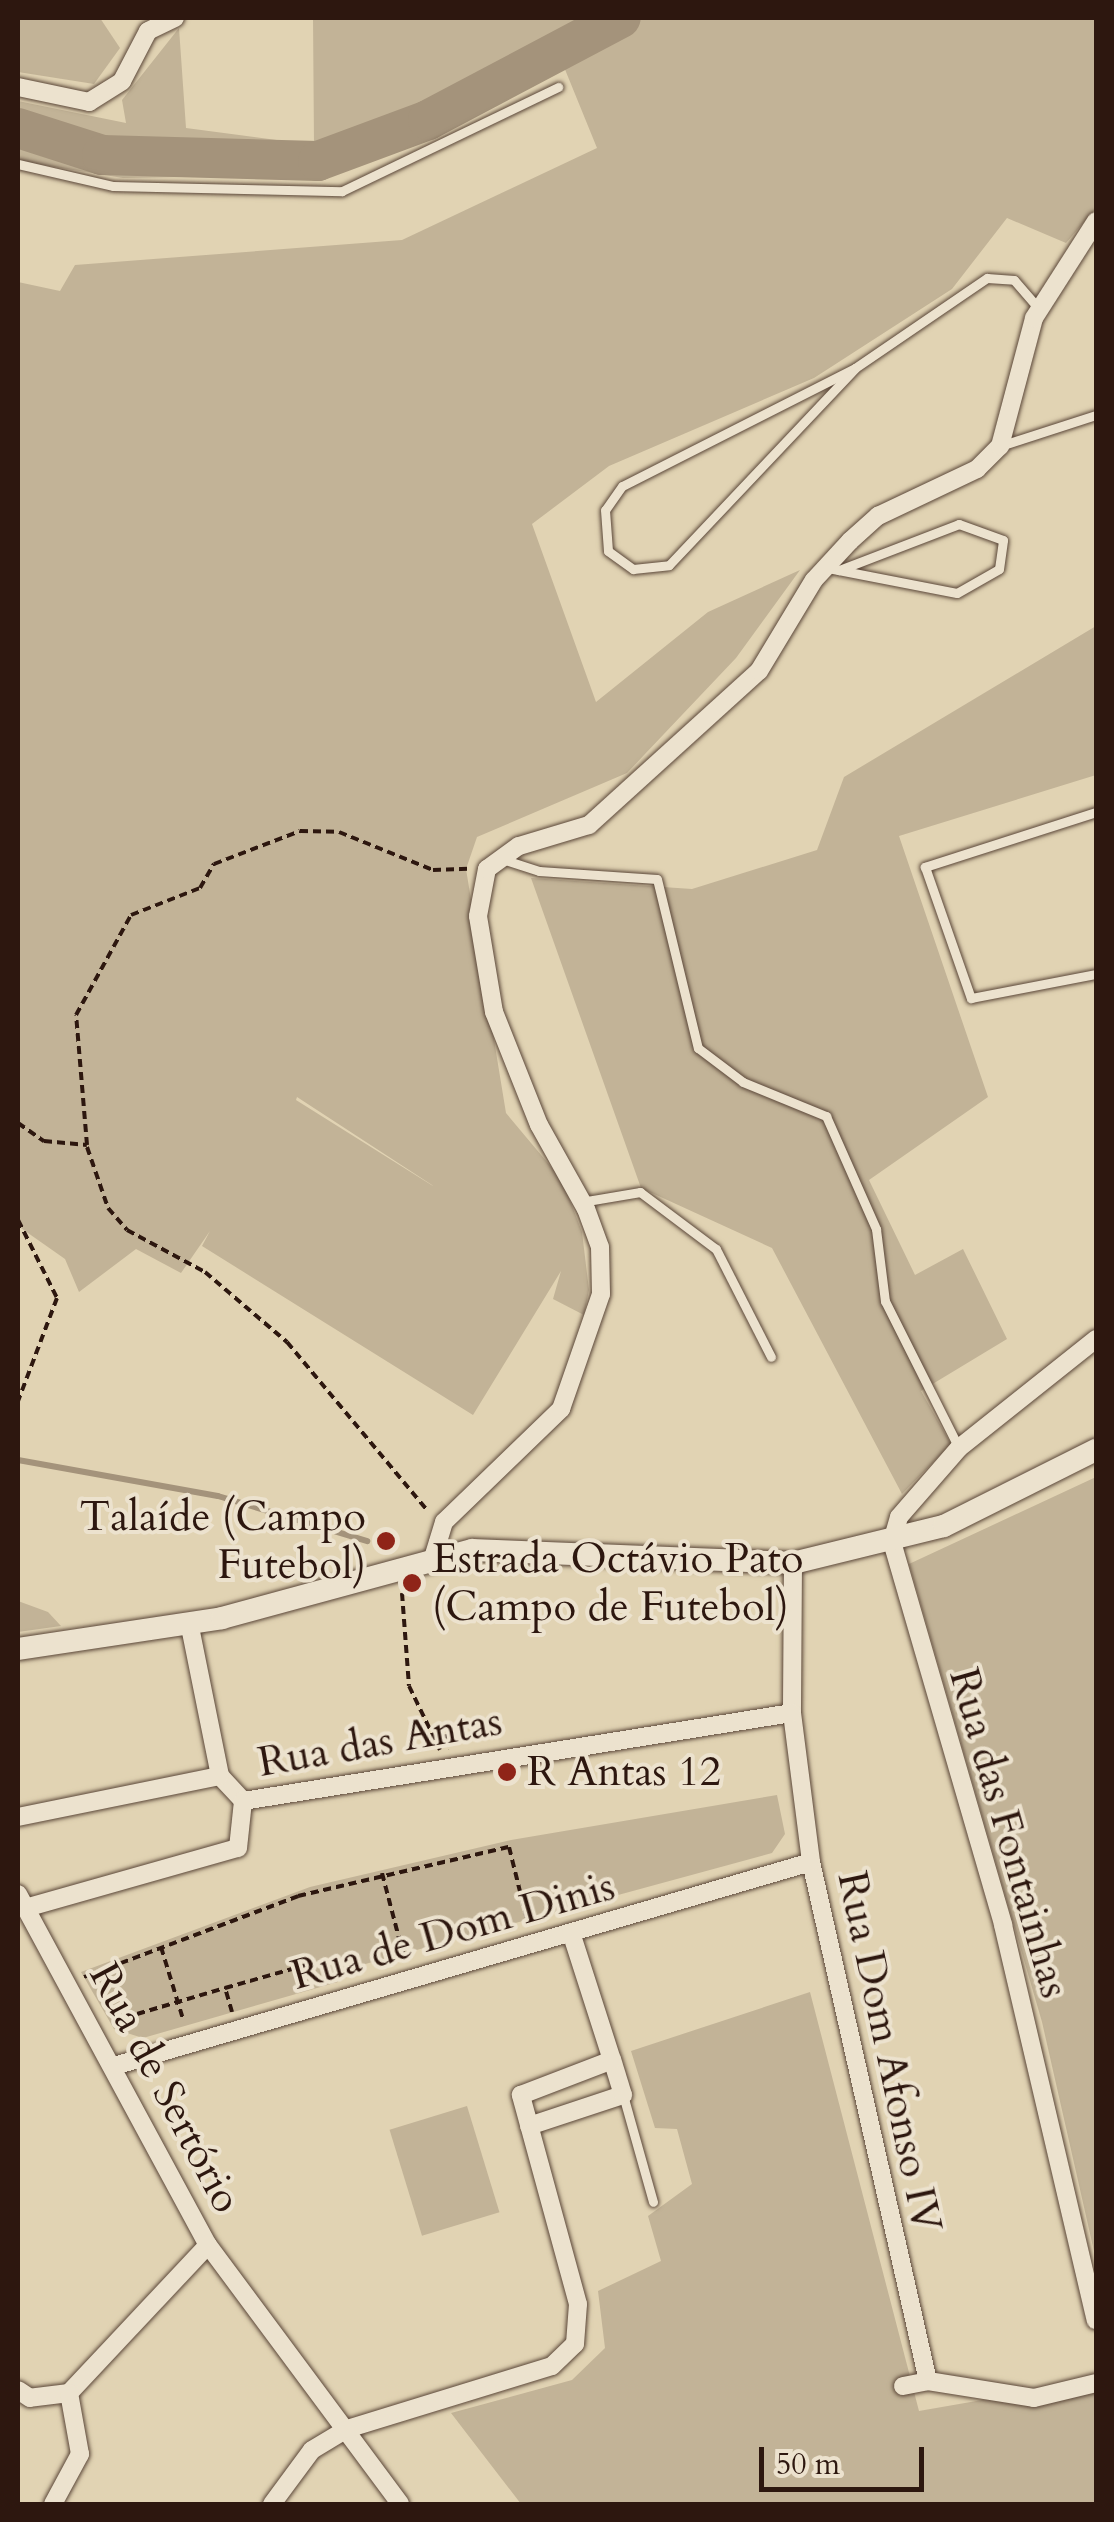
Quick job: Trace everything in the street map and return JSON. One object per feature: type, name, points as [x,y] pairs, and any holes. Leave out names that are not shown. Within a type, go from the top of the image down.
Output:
[{"type":"street","points":[[18,86],[88,102],[122,81],[148,31],[175,18]]},
{"type":"street","points":[[433,1558],[444,1522],[561,1409],[601,1294],[600,1247],[494,1012],[478,916],[494,864],[590,825],[759,671],[832,569],[878,516],[977,469],[1000,446],[1039,309],[1096,221]]},
{"type":"street","points":[[892,1542],[899,1517],[959,1448],[1096,1339]]},
{"type":"street","points":[[18,1649],[188,1622],[433,1558],[500,1548],[723,1566],[793,1563],[892,1542],[944,1526],[1096,1450]]},
{"type":"street","name":"Rua das Fontainhas","points":[[892,1542],[1002,1925],[1096,2320]]},
{"type":"street","name":"Rua Dom Afonso IV","points":[[793,1563],[792,1714],[812,1862],[928,2382]]},
{"type":"street","points":[[188,1622],[220,1776],[243,1801]]},
{"type":"street","name":"Rua das Antas","points":[[23,1900],[238,1848],[243,1801],[792,1714]]},
{"type":"street","points":[[18,1817],[220,1776]]},
{"type":"street","name":"Rua de Dom Dinis","points":[[114,2066],[812,1862]]},
{"type":"street","name":"Rua de Sertório","points":[[23,1900],[208,2245],[69,2392]]},
{"type":"street","points":[[530,2126],[624,2096],[570,1932]]},
{"type":"street","points":[[272,2504],[312,2450],[347,2429],[538,2371],[575,2344],[578,2304],[520,2095],[612,2060]]},
{"type":"street","points":[[208,2245],[400,2504]]},
{"type":"street","points":[[903,2386],[928,2382],[1034,2398],[1096,2383]]},
{"type":"street","points":[[18,2390],[30,2398],[69,2392],[80,2454],[53,2504]]},
{"type":"lane","points":[[18,164],[113,186],[342,191],[558,86]]},
{"type":"lane","points":[[855,368],[669,565],[633,569],[608,550],[605,510],[622,486],[855,368],[999,273],[1039,309]]},
{"type":"lane","points":[[1000,446],[1096,415]]},
{"type":"lane","points":[[959,524],[1003,540],[998,568],[957,592],[832,569],[959,524]]},
{"type":"lane","points":[[1096,812],[925,867],[971,998],[1096,974]]},
{"type":"lane","points":[[494,864],[657,879],[698,1048],[743,1082],[826,1116],[876,1229],[885,1301],[959,1448]]},
{"type":"lane","points":[[582,1202],[640,1192],[716,1249],[772,1357]]},
{"type":"lane","points":[[624,2096],[652,2202]]},
{"type":"path","points":[[444,1522],[411,1499],[287,1342],[204,1272],[127,1230],[108,1208],[87,1145],[76,1014],[131,914],[200,888],[214,864],[300,831],[340,832],[433,870],[494,864]]},
{"type":"path","points":[[18,1123],[44,1141],[87,1145]]},
{"type":"path","points":[[18,1220],[57,1298],[18,1402]]},
{"type":"path","points":[[395,1570],[415,1710],[431,1738],[448,1736]]},
{"type":"path","points":[[95,1972],[382,1873],[509,1847],[533,1944]]},
{"type":"path","points":[[382,1873],[410,1980]]},
{"type":"path","points":[[161,1948],[182,2019]]},
{"type":"path","points":[[137,2014],[310,1964]]},
{"type":"path","points":[[225,1988],[237,2030]]},
{"type":"shaded area","points":[[18,18],[100,18],[120,48],[94,84],[18,72]]},
{"type":"shaded area","points":[[313,18],[1096,18],[1096,208],[1066,243],[1007,218],[952,289],[814,378],[609,466],[532,524],[596,702],[708,612],[800,570],[736,658],[627,773],[477,837],[466,869],[506,1113],[562,1180],[582,1232],[589,1290],[584,1315],[553,1299],[561,1271],[473,1415],[202,1246],[210,1231],[181,1273],[136,1249],[79,1292],[65,1259],[18,1226],[18,282],[60,291],[75,265],[402,240],[597,148],[564,67],[420,139],[303,175],[123,178],[18,161],[18,101],[126,123],[122,100],[179,28],[186,128],[314,145]],"holes":[[[297,1097],[433,1186],[296,1100]]]},
{"type":"shaded area","points":[[1096,626],[1096,775],[899,836],[988,1097],[869,1180],[915,1275],[963,1249],[1007,1339],[921,1391],[951,1444],[902,1494],[772,1248],[641,1188],[531,878],[692,889],[817,850],[844,777]]},
{"type":"shaded area","points":[[1096,1477],[1096,2260],[1042,2022],[909,1564]]},
{"type":"shaded area","points":[[18,1601],[48,1612],[61,1626],[18,1632]]},
{"type":"shaded area","points":[[777,1795],[785,1834],[772,1853],[336,1972],[338,1982],[143,2038],[114,2029],[81,1972],[310,1887],[511,1840]]},
{"type":"shaded area","points":[[810,1992],[919,2411],[1096,2380],[1096,2504],[521,2504],[451,2413],[572,2380],[605,2348],[598,2291],[661,2261],[648,2216],[692,2184],[677,2129],[655,2128],[631,2051]]},
{"type":"shaded area","points":[[467,2106],[499,2212],[422,2236],[390,2130]]},
{"type":"waterway","points":[[18,128],[102,155],[318,161],[428,120],[621,18]]},
{"type":"waterway","points":[[18,1460],[218,1496],[367,1541]]},
{"type":"place","name":"Talaíde (Campo Futebol)","points":[[386,1541]]},
{"type":"place","name":"Estrada Octávio Pato (Campo de Futebol)","points":[[412,1583]]},
{"type":"place","name":"R Antas 12","points":[[507,1772]]}]
